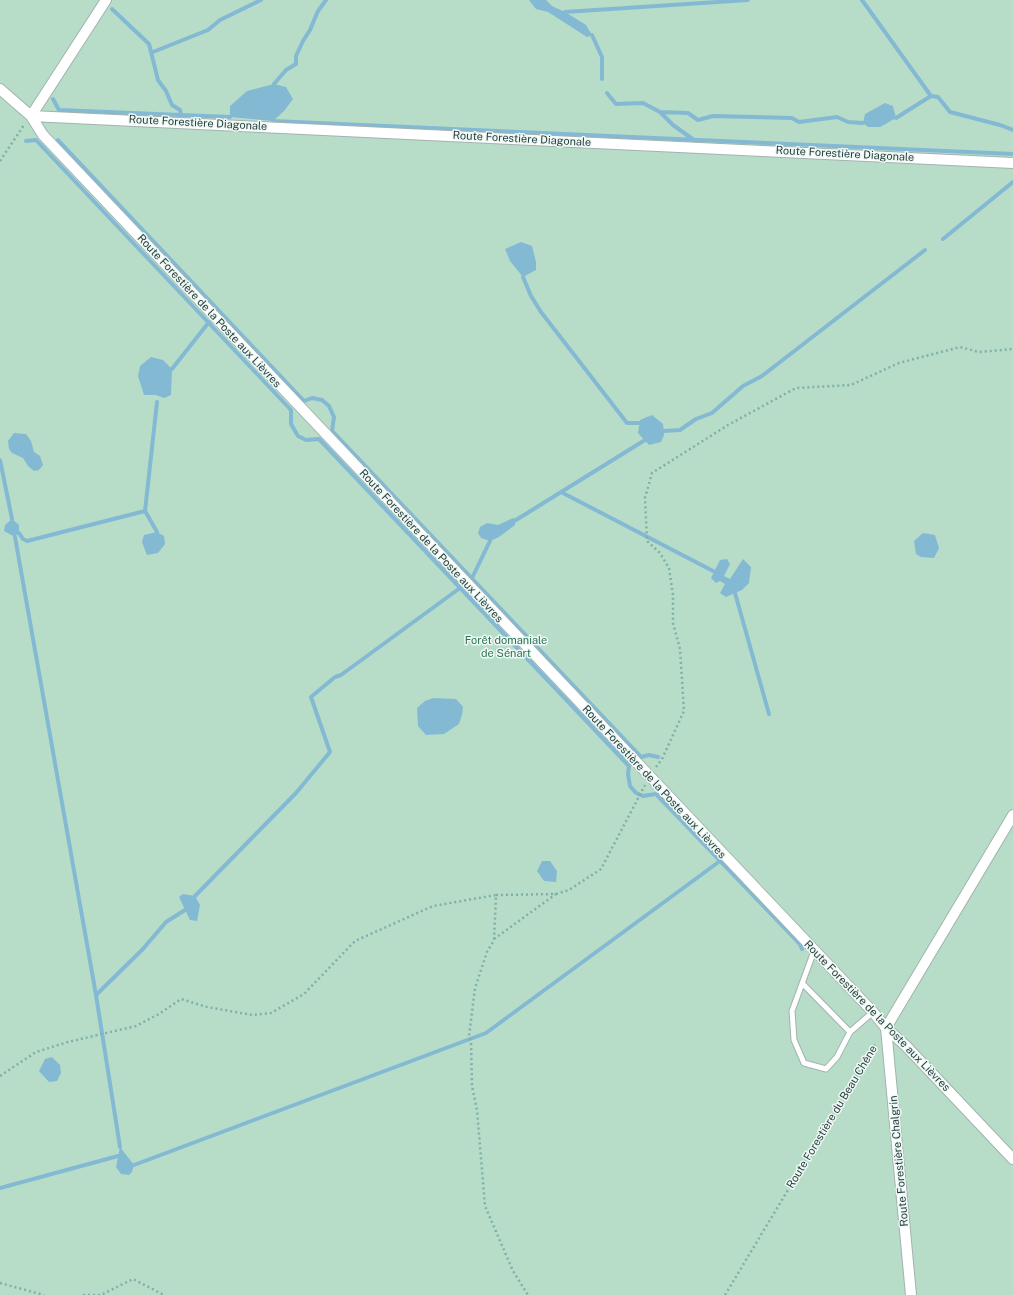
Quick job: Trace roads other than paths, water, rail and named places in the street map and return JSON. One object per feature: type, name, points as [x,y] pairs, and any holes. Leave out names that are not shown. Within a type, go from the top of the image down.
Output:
[{"type":"street","points":[[31,116],[106,0]]},
{"type":"street","name":"Route Forestière de la Poste aux Lièvres","points":[[0,89],[31,116],[48,141],[873,1012],[886,1028],[906,1046],[1013,1159]]},
{"type":"street","name":"Route Forestière Diagonale","points":[[31,116],[1013,163]]},
{"type":"street","points":[[886,1028],[1013,815]]},
{"type":"street","name":"Route Forestière Chalgrin","points":[[886,1028],[911,1295]]},
{"type":"lane","points":[[814,951],[792,1011],[794,1040],[804,1063],[826,1069],[837,1057],[850,1032],[873,1012]]},
{"type":"lane","points":[[802,983],[850,1032]]},
{"type":"water","points":[[529,0],[546,0],[552,6],[586,25],[592,35],[587,37],[548,12],[536,9]]},
{"type":"water","points":[[274,84],[286,87],[293,99],[284,111],[273,121],[230,117],[230,106],[247,91]]},
{"type":"water","points":[[885,103],[893,106],[896,118],[880,127],[868,127],[863,123],[865,114]]},
{"type":"water","points":[[521,242],[532,246],[536,262],[536,270],[523,277],[510,261],[505,249]]},
{"type":"water","points":[[151,357],[163,360],[172,369],[171,395],[164,398],[156,395],[144,395],[138,376],[140,366]]},
{"type":"water","points":[[652,415],[663,424],[664,435],[661,442],[649,445],[638,433],[640,420]]},
{"type":"water","points":[[14,433],[26,434],[31,441],[34,452],[40,456],[43,465],[39,470],[34,471],[28,466],[23,458],[12,453],[9,449],[8,441]]},
{"type":"water","points":[[513,518],[516,520],[515,525],[499,537],[490,541],[481,538],[478,533],[480,527],[487,523],[498,525]]},
{"type":"water","points":[[12,519],[19,525],[19,533],[15,537],[4,531],[5,525]]},
{"type":"water","points":[[157,532],[164,536],[165,544],[158,553],[147,555],[142,542],[144,535]]},
{"type":"water","points":[[923,533],[935,535],[939,548],[934,558],[921,557],[916,554],[914,541]]},
{"type":"water","points":[[727,559],[730,564],[724,576],[730,579],[743,559],[751,567],[749,583],[742,590],[726,597],[720,593],[725,584],[720,581],[716,583],[711,578],[720,560]]},
{"type":"water","points":[[433,698],[456,699],[463,707],[462,715],[459,724],[444,734],[426,735],[418,726],[417,708],[425,701]]},
{"type":"water","points":[[542,861],[550,861],[557,871],[556,882],[544,881],[537,871]]},
{"type":"water","points":[[183,894],[195,896],[200,905],[197,921],[190,920],[179,897]]},
{"type":"water","points":[[52,1057],[60,1065],[61,1073],[57,1081],[49,1082],[39,1071],[45,1059]]},
{"type":"water","points":[[120,1147],[134,1165],[132,1172],[129,1175],[121,1174],[116,1167]]},
{"type":"waterway","points":[[153,52],[208,30],[220,20],[261,0]]},
{"type":"waterway","points":[[274,84],[286,70],[296,64],[296,56],[303,41],[310,30],[318,11],[326,0]]},
{"type":"waterway","points":[[565,12],[748,0]]},
{"type":"waterway","points":[[862,0],[931,96]]},
{"type":"waterway","points":[[112,9],[149,44],[158,80],[166,91],[172,105],[180,110],[181,114]]},
{"type":"waterway","points":[[592,35],[602,57],[602,79]]},
{"type":"waterway","points":[[607,93],[616,104],[643,103],[660,112],[673,125],[694,140]]},
{"type":"waterway","points":[[896,118],[931,96],[938,97],[950,112],[1000,125],[1013,130]]},
{"type":"waterway","points":[[53,99],[59,110],[230,117]]},
{"type":"waterway","points":[[660,112],[688,113],[698,120],[713,116],[792,118],[799,122],[837,117],[848,122],[863,123]]},
{"type":"waterway","points":[[273,121],[1013,154]]},
{"type":"waterway","points":[[26,141],[36,140],[291,410],[291,424],[298,436],[306,440],[319,439],[629,766],[628,774],[630,786],[636,793],[643,796],[656,794],[800,944],[802,949]]},
{"type":"waterway","points":[[58,140],[304,401],[312,398],[322,400],[329,406],[334,417],[332,431],[641,757],[649,755],[658,757]]},
{"type":"waterway","points":[[943,239],[1013,182]]},
{"type":"waterway","points":[[663,431],[680,430],[696,419],[712,413],[743,386],[762,376],[925,250]]},
{"type":"waterway","points":[[523,277],[531,296],[541,312],[627,423],[639,423]]},
{"type":"waterway","points":[[172,369],[209,322]]},
{"type":"waterway","points":[[157,402],[145,511],[157,532]]},
{"type":"waterway","points":[[516,520],[645,440]]},
{"type":"waterway","points":[[0,460],[12,519]]},
{"type":"waterway","points":[[561,492],[715,572]]},
{"type":"waterway","points":[[19,533],[23,539],[27,541],[145,511]]},
{"type":"waterway","points":[[15,537],[96,995],[120,1147]]},
{"type":"waterway","points":[[472,578],[490,541]]},
{"type":"waterway","points":[[195,896],[296,793],[330,752],[311,697],[335,677],[341,675],[460,588]]},
{"type":"waterway","points":[[735,593],[769,714]]},
{"type":"waterway","points":[[134,1165],[486,1033],[720,861]]},
{"type":"waterway","points":[[96,995],[142,950],[166,922],[185,910]]},
{"type":"waterway","points":[[0,1188],[118,1156]]},
{"type":"park label","name":"Forêt domaniale de Sénart","points":[[506,647]]}]
